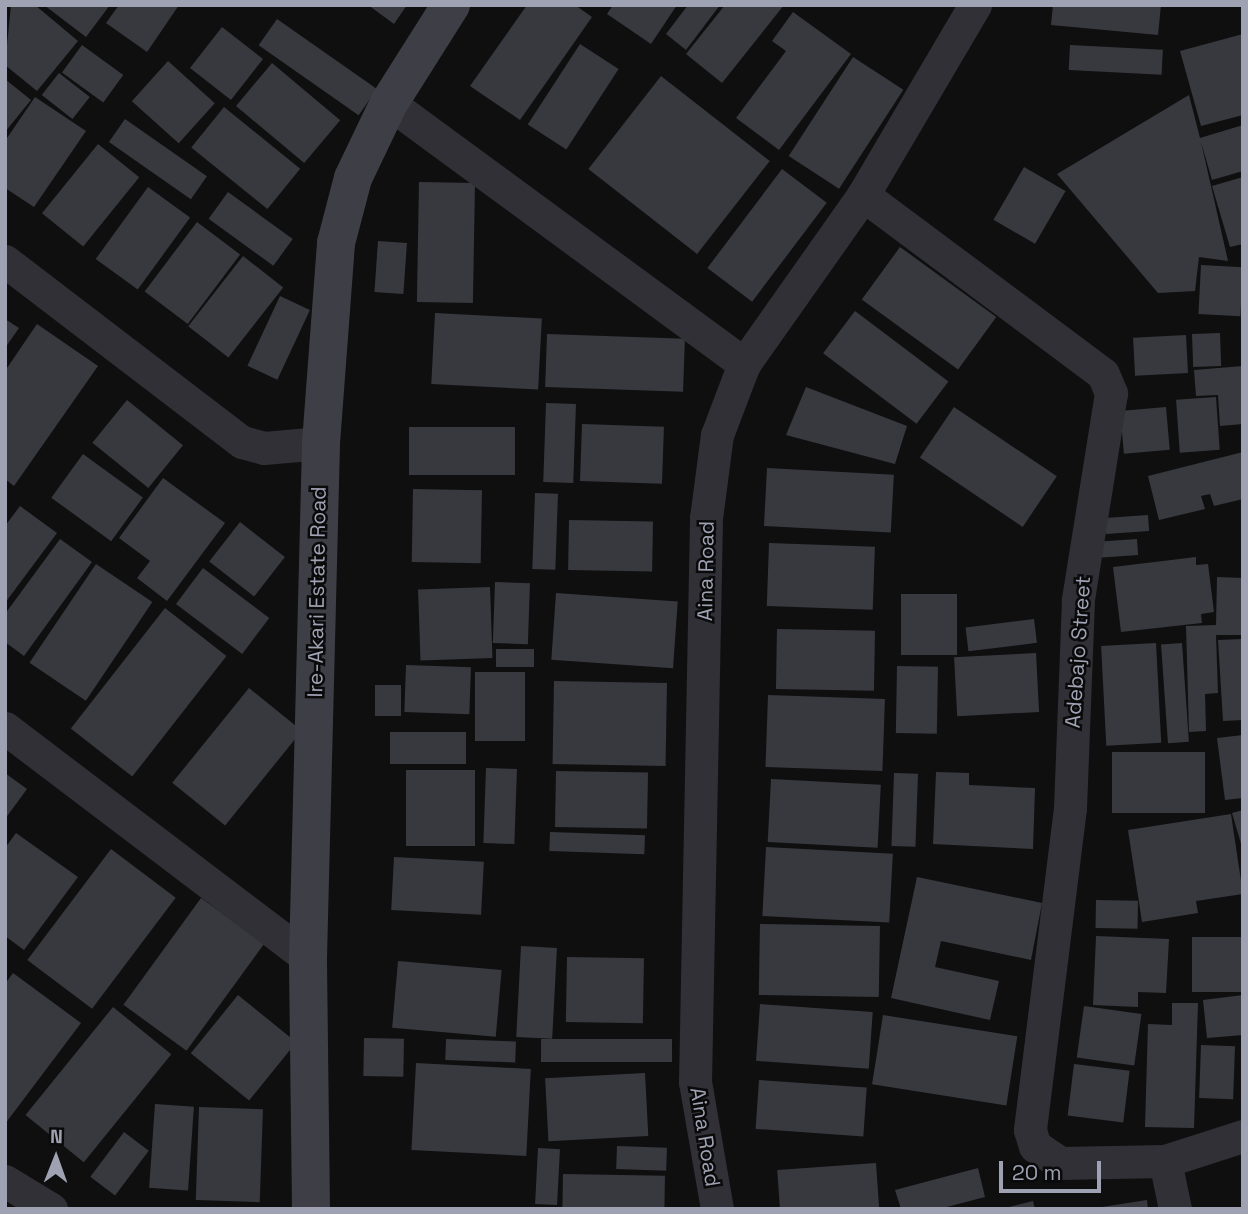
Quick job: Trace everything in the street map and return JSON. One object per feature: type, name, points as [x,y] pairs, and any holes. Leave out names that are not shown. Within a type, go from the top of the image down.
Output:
[{"type":"street","name":"Ire-Akari Estate Road","points":[[311,1209],[308,958],[321,443],[336,243],[352,178],[389,103],[451,5]]},
{"type":"street","name":"Aina Road","points":[[717,1209],[695,1082],[706,518],[717,435],[744,365],[863,195],[975,5]]},
{"type":"street","points":[[389,103],[744,365]]},
{"type":"street","name":"Adebajo Street","points":[[863,195],[1103,374],[1111,393],[1078,600],[1070,808],[1030,1130],[1035,1146],[1060,1163],[1164,1161]]},
{"type":"street","points":[[5,261],[242,442],[264,447],[321,443]]},
{"type":"street","points":[[5,728],[308,958]]},
{"type":"street","points":[[1175,1209],[1164,1161],[1243,1136]]},
{"type":"street","points":[[5,1181],[51,1209]]},
{"type":"building","points":[[11,5],[35,5],[78,41],[37,91],[5,65]]},
{"type":"building","points":[[44,5],[110,5],[86,37]]},
{"type":"building","points":[[119,5],[179,5],[147,52],[106,23]]},
{"type":"building","points":[[368,5],[407,5],[394,24]]},
{"type":"building","points":[[527,5],[575,5],[592,17],[520,120],[470,86]]},
{"type":"building","points":[[613,5],[677,5],[651,44],[607,14]]},
{"type":"building","points":[[688,5],[720,5],[686,50],[666,34]]},
{"type":"building","points":[[725,5],[784,5],[722,83],[686,54]]},
{"type":"building","points":[[1053,5],[1161,5],[1158,35],[1051,25]]},
{"type":"building","points":[[793,12],[851,54],[779,150],[736,118],[786,51],[772,41]]},
{"type":"building","points":[[277,19],[377,89],[359,115],[259,45]]},
{"type":"building","points":[[222,27],[263,59],[231,100],[190,68]]},
{"type":"building","points":[[1243,34],[1243,115],[1201,126],[1180,51]]},
{"type":"building","points":[[580,44],[619,69],[566,150],[528,125]]},
{"type":"building","points":[[82,45],[123,75],[103,102],[62,73]]},
{"type":"building","points":[[1070,45],[1163,50],[1162,75],[1069,70]]},
{"type":"building","points":[[853,57],[903,90],[839,189],[789,156]]},
{"type":"building","points":[[168,61],[215,103],[179,143],[132,101]]},
{"type":"building","points":[[272,63],[340,120],[304,163],[236,106]]},
{"type":"building","points":[[59,73],[90,97],[72,119],[42,95]]},
{"type":"building","points":[[661,76],[770,161],[697,254],[588,169]]},
{"type":"building","points":[[5,79],[31,100],[5,132]]},
{"type":"building","points":[[1189,95],[1200,138],[1243,125],[1243,171],[1212,180],[1201,142],[1228,261],[1199,257],[1195,291],[1158,293],[1057,174]]},
{"type":"building","points":[[35,97],[86,131],[34,207],[5,188],[5,141]]},
{"type":"building","points":[[224,107],[300,169],[267,209],[191,147]]},
{"type":"building","points":[[125,119],[207,176],[191,199],[109,142]]},
{"type":"building","points":[[98,144],[139,177],[83,247],[42,213]]},
{"type":"building","points":[[1024,167],[1066,191],[1035,244],[994,220]]},
{"type":"building","points":[[782,169],[827,203],[752,302],[707,268]]},
{"type":"building","points":[[1243,177],[1243,244],[1230,247],[1212,186]]},
{"type":"building","points":[[419,182],[475,183],[473,303],[417,302]]},
{"type":"building","points":[[148,187],[190,218],[138,290],[96,259]]},
{"type":"building","points":[[228,192],[293,239],[273,266],[209,219]]},
{"type":"building","points":[[197,222],[240,254],[188,324],[145,291]]},
{"type":"building","points":[[378,241],[407,243],[403,294],[374,292]]},
{"type":"building","points":[[900,247],[996,317],[958,370],[862,300]]},
{"type":"building","points":[[243,256],[283,287],[228,358],[188,326]]},
{"type":"building","points":[[1201,265],[1243,267],[1240,316],[1198,314]]},
{"type":"building","points":[[280,296],[310,310],[277,380],[247,366]]},
{"type":"building","points":[[855,311],[948,381],[917,424],[823,353]]},
{"type":"building","points":[[435,313],[542,319],[538,390],[431,384]]},
{"type":"building","points":[[5,319],[19,328],[5,348]]},
{"type":"building","points":[[37,324],[98,366],[14,486],[5,479],[5,371]]},
{"type":"building","points":[[1220,333],[1221,366],[1193,367],[1192,334]]},
{"type":"building","points":[[547,334],[685,339],[683,392],[545,387]]},
{"type":"building","points":[[1186,335],[1188,373],[1135,376],[1133,338]]},
{"type":"building","points":[[1243,366],[1243,424],[1220,426],[1218,395],[1196,396],[1194,370]]},
{"type":"building","points":[[806,387],[907,426],[895,464],[786,435]]},
{"type":"building","points":[[1216,397],[1220,450],[1180,453],[1176,400]]},
{"type":"building","points":[[127,400],[183,445],[148,488],[92,443]]},
{"type":"building","points":[[546,403],[576,404],[573,483],[543,482]]},
{"type":"building","points":[[954,407],[1057,476],[1023,527],[920,458]]},
{"type":"building","points":[[1166,407],[1170,450],[1124,454],[1120,411]]},
{"type":"building","points":[[582,424],[664,427],[662,484],[580,481]]},
{"type":"building","points":[[409,427],[515,427],[515,475],[409,475]]},
{"type":"building","points":[[1243,452],[1243,499],[1214,506],[1210,494],[1201,496],[1205,509],[1159,520],[1148,476]]},
{"type":"building","points":[[83,454],[143,497],[111,541],[51,498]]},
{"type":"building","points":[[767,468],[894,475],[891,533],[764,526]]},
{"type":"building","points":[[163,478],[225,523],[167,601],[137,578],[150,561],[119,538]]},
{"type":"building","points":[[413,489],[482,490],[481,563],[412,562]]},
{"type":"building","points":[[535,493],[558,494],[555,570],[532,569]]},
{"type":"building","points":[[20,506],[57,533],[5,603],[5,526]]},
{"type":"building","points":[[1148,515],[1149,531],[1106,534],[1105,518]]},
{"type":"building","points":[[569,520],[653,521],[652,571],[568,570]]},
{"type":"building","points":[[240,522],[285,557],[254,596],[209,561]]},
{"type":"building","points":[[60,539],[92,562],[24,656],[5,642],[5,614]]},
{"type":"building","points":[[1137,539],[1138,555],[1098,558],[1097,542]]},
{"type":"building","points":[[769,543],[875,547],[873,610],[767,606]]},
{"type":"building","points":[[1196,557],[1196,565],[1208,564],[1214,612],[1201,614],[1202,623],[1121,632],[1113,567]]},
{"type":"building","points":[[96,564],[152,602],[86,701],[29,663]]},
{"type":"building","points":[[203,568],[269,618],[242,654],[176,604]]},
{"type":"building","points":[[1217,577],[1243,578],[1243,635],[1216,635],[1218,693],[1205,694],[1206,731],[1189,732],[1186,626],[1216,625]]},
{"type":"building","points":[[495,582],[530,583],[528,644],[493,643]]},
{"type":"building","points":[[490,587],[492,658],[421,660],[418,590]]},
{"type":"building","points":[[556,593],[678,602],[673,668],[551,660]]},
{"type":"building","points":[[901,594],[957,594],[957,655],[901,655]]},
{"type":"building","points":[[165,608],[226,656],[132,777],[71,729]]},
{"type":"building","points":[[1034,619],[1037,643],[968,651],[966,627]]},
{"type":"building","points":[[777,629],[875,631],[874,691],[776,689]]},
{"type":"building","points":[[1243,639],[1243,720],[1223,721],[1218,640]]},
{"type":"building","points":[[1156,643],[1161,743],[1106,746],[1101,646]]},
{"type":"building","points":[[1182,643],[1189,742],[1168,743],[1161,644]]},
{"type":"building","points":[[496,649],[534,649],[534,667],[496,667]]},
{"type":"building","points":[[1036,653],[1039,712],[957,716],[954,657]]},
{"type":"building","points":[[406,665],[471,667],[469,714],[404,712]]},
{"type":"building","points":[[897,666],[938,667],[937,734],[896,733]]},
{"type":"building","points":[[475,672],[525,672],[525,741],[475,741]]},
{"type":"building","points":[[554,681],[667,683],[666,766],[553,764]]},
{"type":"building","points":[[375,685],[401,685],[401,716],[375,716]]},
{"type":"building","points":[[249,688],[302,731],[225,826],[172,783]]},
{"type":"building","points":[[768,695],[885,699],[882,771],[765,767]]},
{"type":"building","points":[[390,732],[466,732],[466,764],[390,764]]},
{"type":"building","points":[[1243,735],[1243,798],[1225,800],[1217,738]]},
{"type":"building","points":[[1112,752],[1205,752],[1205,813],[1112,813]]},
{"type":"building","points":[[486,768],[517,769],[514,844],[483,843]]},
{"type":"building","points":[[406,770],[475,770],[475,846],[406,846]]},
{"type":"building","points":[[556,771],[648,773],[647,829],[555,827]]},
{"type":"building","points":[[936,772],[969,773],[969,785],[1035,788],[1033,849],[933,844]]},
{"type":"building","points":[[5,773],[27,789],[5,819]]},
{"type":"building","points":[[894,773],[918,774],[915,847],[891,846]]},
{"type":"building","points":[[771,779],[881,785],[878,848],[768,842]]},
{"type":"building","points":[[1243,810],[1243,846],[1242,847],[1232,813]]},
{"type":"building","points":[[1231,814],[1243,894],[1196,901],[1198,913],[1142,922],[1128,830]]},
{"type":"building","points":[[550,832],[645,835],[644,854],[549,851]]},
{"type":"building","points":[[16,833],[78,877],[24,950],[5,936],[5,848]]},
{"type":"building","points":[[766,847],[893,854],[889,923],[762,916]]},
{"type":"building","points":[[111,849],[176,898],[92,1009],[27,960]]},
{"type":"building","points":[[394,857],[484,862],[481,915],[391,910]]},
{"type":"building","points":[[917,877],[1042,903],[1031,960],[941,941],[935,967],[999,981],[990,1020],[891,998]]},
{"type":"building","points":[[201,898],[264,944],[187,1051],[123,1005]]},
{"type":"building","points":[[1096,900],[1138,901],[1138,929],[1096,928]]},
{"type":"building","points":[[760,924],[880,926],[879,997],[759,995]]},
{"type":"building","points":[[1096,936],[1169,939],[1166,993],[1138,992],[1138,1007],[1093,1005]]},
{"type":"building","points":[[1192,937],[1243,937],[1243,992],[1192,992]]},
{"type":"building","points":[[521,946],[557,948],[552,1039],[516,1037]]},
{"type":"building","points":[[567,957],[644,958],[643,1023],[566,1022]]},
{"type":"building","points":[[398,961],[502,970],[496,1037],[392,1028]]},
{"type":"building","points":[[13,973],[81,1023],[5,1124],[5,984]]},
{"type":"building","points":[[238,995],[296,1042],[249,1100],[191,1053]]},
{"type":"building","points":[[1243,995],[1243,1035],[1207,1038],[1203,1000]]},
{"type":"building","points":[[1172,1003],[1198,1003],[1194,1128],[1145,1127],[1148,1024],[1172,1025]]},
{"type":"building","points":[[760,1004],[873,1012],[869,1069],[756,1061]]},
{"type":"building","points":[[1084,1006],[1141,1014],[1134,1066],[1077,1057]]},
{"type":"building","points":[[113,1007],[171,1054],[84,1162],[26,1115]]},
{"type":"building","points":[[883,1015],[1017,1036],[1006,1105],[872,1084]]},
{"type":"building","points":[[364,1038],[404,1039],[403,1077],[363,1076]]},
{"type":"building","points":[[446,1039],[516,1041],[515,1062],[445,1060]]},
{"type":"building","points":[[541,1039],[672,1039],[672,1062],[541,1062]]},
{"type":"building","points":[[1201,1045],[1235,1046],[1233,1099],[1199,1098]]},
{"type":"building","points":[[416,1063],[531,1069],[526,1156],[411,1150]]},
{"type":"building","points":[[1074,1064],[1130,1071],[1123,1122],[1068,1116]]},
{"type":"building","points":[[645,1073],[648,1136],[548,1141],[545,1078]]},
{"type":"building","points":[[759,1080],[867,1088],[863,1136],[756,1129]]},
{"type":"building","points":[[155,1104],[194,1107],[188,1191],[149,1188]]},
{"type":"building","points":[[199,1107],[263,1109],[260,1202],[196,1200]]},
{"type":"building","points":[[124,1132],[149,1151],[115,1195],[90,1177]]},
{"type":"building","points":[[617,1146],[667,1148],[666,1171],[616,1169]]},
{"type":"building","points":[[538,1148],[560,1149],[557,1205],[535,1204]]},
{"type":"building","points":[[876,1163],[879,1209],[780,1209],[777,1170]]},
{"type":"building","points":[[978,1168],[985,1197],[939,1209],[901,1209],[895,1190]]},
{"type":"building","points":[[563,1174],[665,1176],[664,1209],[562,1209]]},
{"type":"building","points":[[1147,1200],[1148,1209],[1102,1207]]},
{"type":"building","points":[[1033,1201],[1035,1209],[1005,1209],[1005,1208]]}]
